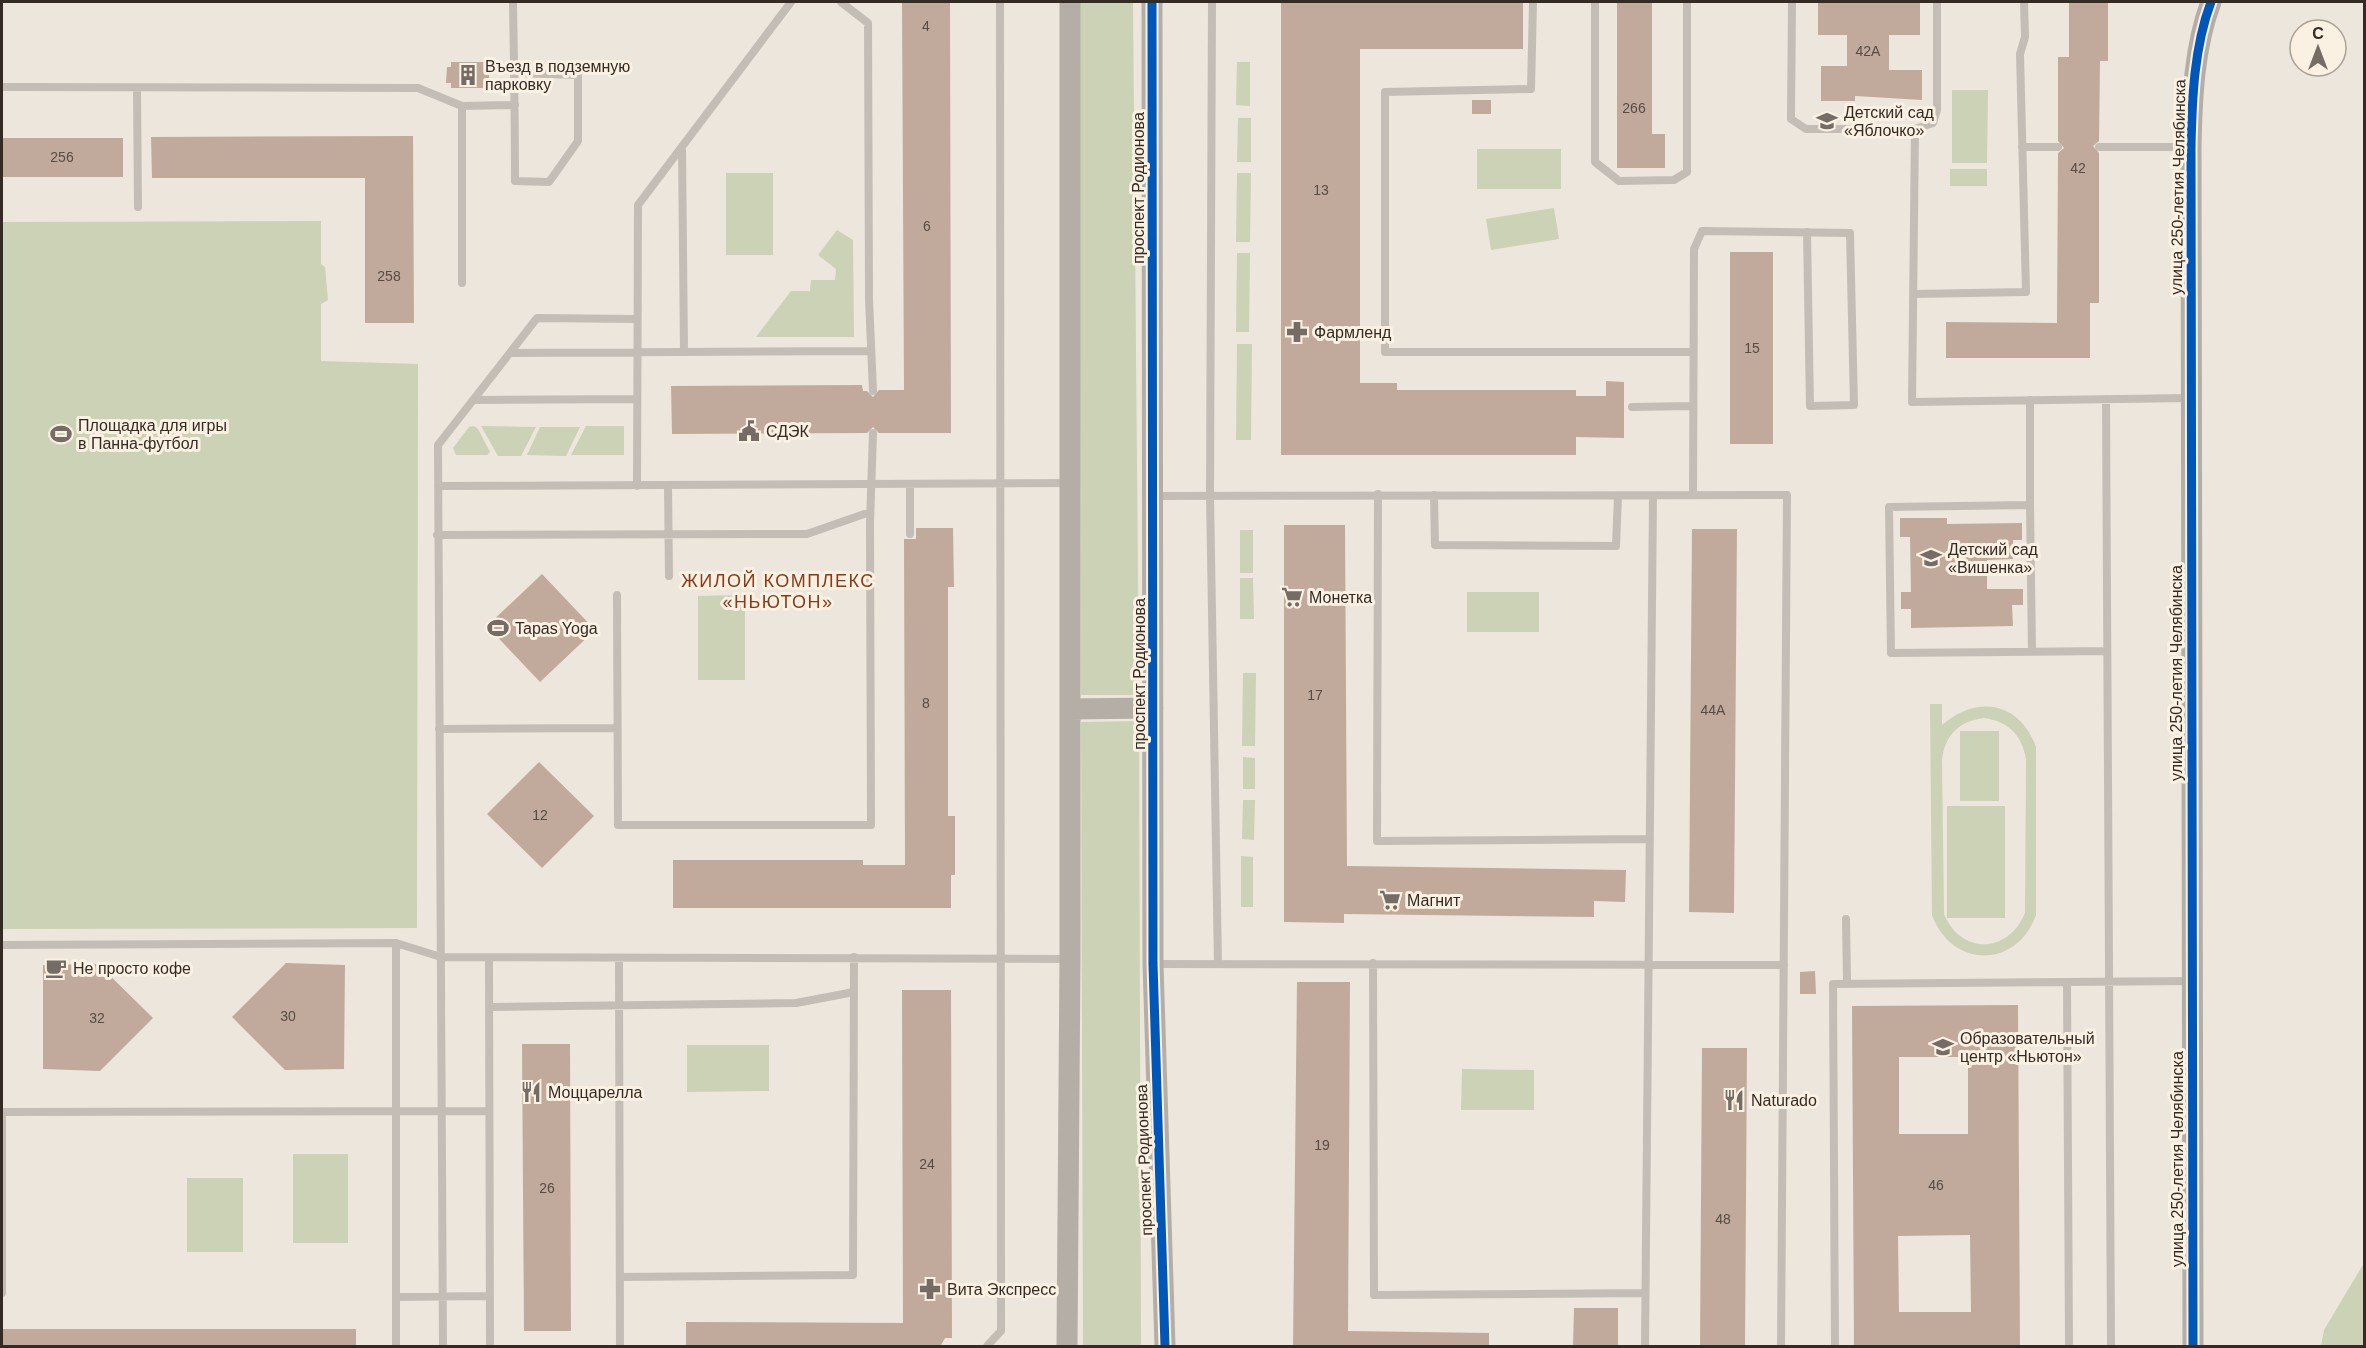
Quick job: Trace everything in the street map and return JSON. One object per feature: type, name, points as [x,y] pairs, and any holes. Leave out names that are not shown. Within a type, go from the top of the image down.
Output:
[{"type":"street","points":[[1067,1347],[1070,959],[1070,2]]},
{"type":"street","name":"проспект Родионова","points":[[1152,2],[1153,964],[1164,1347]]},
{"type":"street","name":"улица 250-летия Челябинска","points":[[2194,1345],[2191,981],[2191,147],[2192,91],[2206,15],[2211,2]]},
{"type":"street","points":[[1070,709],[1154,708]]},
{"type":"lane","points":[[513,2],[515,181],[549,182],[578,141],[578,75],[514,74]]},
{"type":"lane","points":[[637,486],[638,206],[790,2]]},
{"type":"lane","points":[[841,2],[868,23],[870,351],[873,390]]},
{"type":"lane","points":[[987,1347],[1001,1331],[1000,2]]},
{"type":"lane","points":[[1212,2],[1210,495],[1218,964]]},
{"type":"lane","points":[[1533,2],[1531,89],[1385,92],[1385,352],[1692,352]]},
{"type":"lane","points":[[1595,2],[1595,162],[1619,181],[1674,180],[1688,172],[1687,2]]},
{"type":"lane","points":[[1792,2],[1791,119],[1806,129],[1915,129],[1933,123],[1937,110],[1937,2]]},
{"type":"lane","points":[[1914,294],[2026,292],[2020,54],[2025,37],[2024,2]]},
{"type":"lane","points":[[2,87],[418,88],[462,106],[515,105]]},
{"type":"lane","points":[[136,88],[138,207]]},
{"type":"lane","points":[[462,106],[462,283]]},
{"type":"lane","points":[[1915,129],[1912,402],[2191,398]]},
{"type":"lane","points":[[682,147],[684,352]]},
{"type":"lane","points":[[2022,147],[2058,147]]},
{"type":"lane","points":[[2099,147],[2191,147]]},
{"type":"lane","points":[[1693,495],[1694,249],[1702,231],[1807,232],[1850,233],[1854,405],[1810,406],[1807,232]]},
{"type":"lane","points":[[443,1347],[438,445],[537,318],[637,319]]},
{"type":"lane","points":[[510,353],[870,351]]},
{"type":"lane","points":[[474,400],[637,399]]},
{"type":"lane","points":[[2106,399],[2111,1347]]},
{"type":"lane","points":[[2030,400],[2032,651]]},
{"type":"lane","points":[[1632,407],[1692,406]]},
{"type":"lane","points":[[617,595],[618,825],[871,825],[870,513],[873,484],[873,433]]},
{"type":"lane","points":[[438,486],[1070,483]]},
{"type":"lane","points":[[910,484],[910,534]]},
{"type":"lane","points":[[668,486],[669,576]]},
{"type":"lane","points":[[1378,494],[1377,841],[1650,839]]},
{"type":"lane","points":[[1434,495],[1435,545],[1604,546],[1616,546],[1618,496]]},
{"type":"lane","points":[[1154,496],[1787,495],[1781,1347]]},
{"type":"lane","points":[[1645,1347],[1653,496]]},
{"type":"lane","points":[[2030,505],[1889,507],[1891,653],[2107,651]]},
{"type":"lane","points":[[437,535],[807,534],[870,513]]},
{"type":"lane","points":[[439,729],[617,728]]},
{"type":"lane","points":[[1846,919],[1847,983]]},
{"type":"lane","points":[[2,945],[396,943],[441,957],[1070,959]]},
{"type":"lane","points":[[396,943],[396,1347]]},
{"type":"lane","points":[[489,957],[490,1347]]},
{"type":"lane","points":[[621,1277],[853,1275],[854,957]]},
{"type":"lane","points":[[618,958],[620,1347]]},
{"type":"lane","points":[[1373,963],[1374,1295],[1645,1293]]},
{"type":"lane","points":[[1153,964],[1784,965]]},
{"type":"lane","points":[[1835,1347],[1833,984],[2191,981]]},
{"type":"lane","points":[[2067,982],[2069,1347]]},
{"type":"lane","points":[[489,1007],[795,1003],[854,992]]},
{"type":"lane","points":[[2,1293],[2,1112],[489,1111]]},
{"type":"lane","points":[[396,1298],[490,1296]]},
{"type":"green space","points":[[1079,2],[1133,2],[1139,695],[1081,695]]},
{"type":"green space","points":[[1237,62],[1250,62],[1250,106],[1236,105]]},
{"type":"green space","points":[[1952,90],[1988,90],[1987,163],[1952,163]]},
{"type":"green space","points":[[1238,118],[1251,118],[1251,162],[1237,162]]},
{"type":"green space","points":[[1477,149],[1561,149],[1561,189],[1477,189]]},
{"type":"green space","points":[[1950,169],[1987,169],[1987,186],[1950,186]]},
{"type":"green space","points":[[726,173],[773,173],[773,255],[726,255]]},
{"type":"green space","points":[[1237,173],[1251,173],[1250,242],[1236,242]]},
{"type":"green space","points":[[1554,208],[1559,239],[1491,250],[1486,219]]},
{"type":"green space","points":[[321,221],[321,264],[325,267],[328,300],[321,304],[321,361],[418,364],[417,928],[2,929],[2,222]]},
{"type":"green space","points":[[837,230],[853,240],[854,337],[756,337],[791,291],[810,291],[811,280],[835,280],[836,269],[818,255]]},
{"type":"green space","points":[[1237,253],[1250,253],[1249,332],[1236,332]]},
{"type":"green space","points":[[1237,344],[1252,344],[1251,440],[1236,440]]},
{"type":"green space","points":[[474,426],[478,429],[490,452],[487,455],[456,455],[453,448],[469,427]]},
{"type":"green space","points":[[481,426],[536,427],[521,456],[498,456]]},
{"type":"green space","points":[[586,426],[624,426],[624,455],[571,455]]},
{"type":"green space","points":[[540,427],[580,427],[566,456],[527,455]]},
{"type":"green space","points":[[1240,530],[1253,530],[1253,573],[1240,573]]},
{"type":"green space","points":[[1240,578],[1253,578],[1254,619],[1240,619]]},
{"type":"green space","points":[[1467,592],[1539,592],[1539,632],[1467,632]]},
{"type":"green space","points":[[745,595],[745,680],[698,680],[698,596]]},
{"type":"green space","points":[[1243,673],[1256,673],[1255,746],[1242,746]]},
{"type":"green space","points":[[1930,704],[1942,704],[1942,725],[1955,715],[1983,706],[2008,712],[2029,732],[2036,747],[2036,915],[2027,933],[2015,945],[2000,953],[1984,956],[1969,953],[1954,945],[1941,933],[1932,915]],"holes":[[[1984,718],[2007,726],[2017,736],[2026,759],[2025,913],[2008,936],[1996,942],[1984,944],[1973,943],[1961,937],[1944,914],[1942,760],[1946,743],[1961,726],[1967,722]]]},
{"type":"green space","points":[[1139,721],[1141,1346],[1083,1346],[1081,722]]},
{"type":"green space","points":[[1960,731],[1999,731],[1999,801],[1960,801]]},
{"type":"green space","points":[[1243,757],[1255,758],[1255,789],[1243,789]]},
{"type":"green space","points":[[1243,800],[1255,800],[1254,840],[1242,839]]},
{"type":"green space","points":[[1947,806],[2005,806],[2005,918],[1947,918]]},
{"type":"green space","points":[[1241,856],[1253,857],[1253,907],[1241,907]]},
{"type":"green space","points":[[687,1045],[769,1045],[769,1091],[687,1092]]},
{"type":"green space","points":[[1462,1069],[1534,1070],[1534,1110],[1461,1110]]},
{"type":"green space","points":[[293,1154],[348,1154],[348,1243],[293,1243]]},
{"type":"green space","points":[[187,1178],[243,1178],[243,1252],[187,1252]]},
{"type":"green space","points":[[2364,1263],[2364,1346],[2321,1346],[2324,1330]]},
{"type":"building","points":[[902,2],[950,2],[951,433],[879,433],[873,427],[867,433],[672,434],[671,386],[862,385],[863,391],[867,391],[873,397],[879,390],[904,390]]},
{"type":"building","points":[[1281,2],[1523,2],[1523,49],[1360,49],[1360,383],[1397,383],[1397,390],[1576,390],[1576,396],[1606,396],[1606,381],[1624,382],[1624,438],[1576,437],[1576,455],[1281,455]]},
{"type":"building","points":[[1617,2],[1652,2],[1652,134],[1665,134],[1665,168],[1617,168]]},
{"type":"building","points":[[1818,2],[1920,3],[1920,35],[1889,35],[1889,70],[1922,70],[1922,100],[1855,96],[1855,101],[1821,101],[1821,66],[1847,66],[1847,35],[1818,35]]},
{"type":"building","points":[[2069,2],[2108,2],[2108,61],[2100,61],[2099,141],[2093,146],[2099,153],[2099,303],[2090,303],[2090,358],[1946,358],[1946,322],[2057,323],[2058,153],[2064,148],[2058,141],[2058,57],[2069,57]]},
{"type":"building","name":"Въезд в подземную парковку","points":[[451,62],[489,62],[489,88],[451,88],[451,83],[446,83],[447,67],[451,67]]},
{"type":"building","points":[[1472,100],[1491,100],[1491,114],[1472,114]]},
{"type":"building","points":[[413,136],[414,323],[365,323],[365,178],[152,178],[151,137]]},
{"type":"building","points":[[2,138],[123,138],[123,177],[2,177]]},
{"type":"building","points":[[1730,252],[1773,252],[1773,444],[1730,444]]},
{"type":"building","points":[[1900,518],[1947,518],[1947,524],[2022,523],[2022,540],[2013,540],[2013,559],[1987,560],[1987,589],[2023,589],[2023,605],[2012,605],[2013,626],[1911,628],[1911,609],[1901,609],[1901,592],[1911,592],[1910,537],[1900,537]]},
{"type":"building","points":[[1284,525],[1345,525],[1347,866],[1626,870],[1625,902],[1594,901],[1594,917],[1344,914],[1344,923],[1284,922]]},
{"type":"building","points":[[916,528],[953,528],[954,587],[948,587],[948,816],[955,816],[955,875],[951,875],[951,908],[673,908],[673,860],[863,860],[863,865],[905,865],[904,539],[916,539]]},
{"type":"building","points":[[1692,529],[1737,529],[1734,913],[1689,912]]},
{"type":"building","points":[[542,574],[595,630],[540,682],[487,626]]},
{"type":"building","points":[[539,762],[594,816],[542,868],[487,814]]},
{"type":"building","points":[[286,963],[345,965],[344,1069],[285,1070],[232,1017]]},
{"type":"building","points":[[98,964],[153,1018],[100,1071],[43,1069],[43,965]]},
{"type":"building","points":[[1815,971],[1816,994],[1800,994],[1800,972]]},
{"type":"building","points":[[1297,982],[1350,982],[1348,1331],[1489,1333],[1489,1347],[1293,1347]]},
{"type":"building","points":[[902,990],[951,990],[952,1338],[945,1338],[940,1347],[686,1347],[686,1322],[903,1323]]},
{"type":"building","points":[[2018,1005],[2020,1347],[1854,1347],[1852,1006]],"holes":[[[1899,1057],[1968,1057],[1968,1134],[1899,1134]],[[1970,1235],[1971,1312],[1899,1312],[1898,1236]]]},
{"type":"building","points":[[522,1044],[570,1044],[571,1331],[524,1331]]},
{"type":"building","points":[[1702,1048],[1747,1048],[1745,1347],[1700,1347]]},
{"type":"building","points":[[1574,1308],[1618,1308],[1618,1347],[1573,1347]]},
{"type":"building","points":[[2,1329],[356,1329],[356,1347],[2,1347]]},
{"type":"cycle path","points":[[1152,2],[1153,964],[1165,1346]]},
{"type":"cycle path","points":[[2193,1346],[2191,147],[2197,55],[2211,2]]},
{"type":"place","name":"Въезд в подземную парковку","points":[[468,75]]},
{"type":"place","name":"Детский сад «Яблочко»","points":[[1827,121]]},
{"type":"place","name":"Фармленд","points":[[1297,332]]},
{"type":"place","name":"СДЭК","points":[[749,431]]},
{"type":"place","name":"Площадка для игры в Панна-футбол","points":[[61,434]]},
{"type":"place","name":"Детский сад «Вишенка»","points":[[1931,558]]},
{"type":"place","name":"Монетка","points":[[1292,597]]},
{"type":"place","name":"Tapas Yoga","points":[[498,628]]},
{"type":"place","name":"Магнит","points":[[1390,900]]},
{"type":"place","name":"Не просто кофе","points":[[56,968]]},
{"type":"place","name":"Образовательный центр «Ньютон»","points":[[1943,1047]]},
{"type":"place","name":"Моццарелла","points":[[531,1092]]},
{"type":"place","name":"Naturado","points":[[1734,1100]]},
{"type":"place","name":"Вита Экспресс","points":[[930,1289]]},
{"type":"district","name":"ЖИЛОЙ КОМПЛЕКС «НЬЮТОН»","points":[[778,591]]}]
